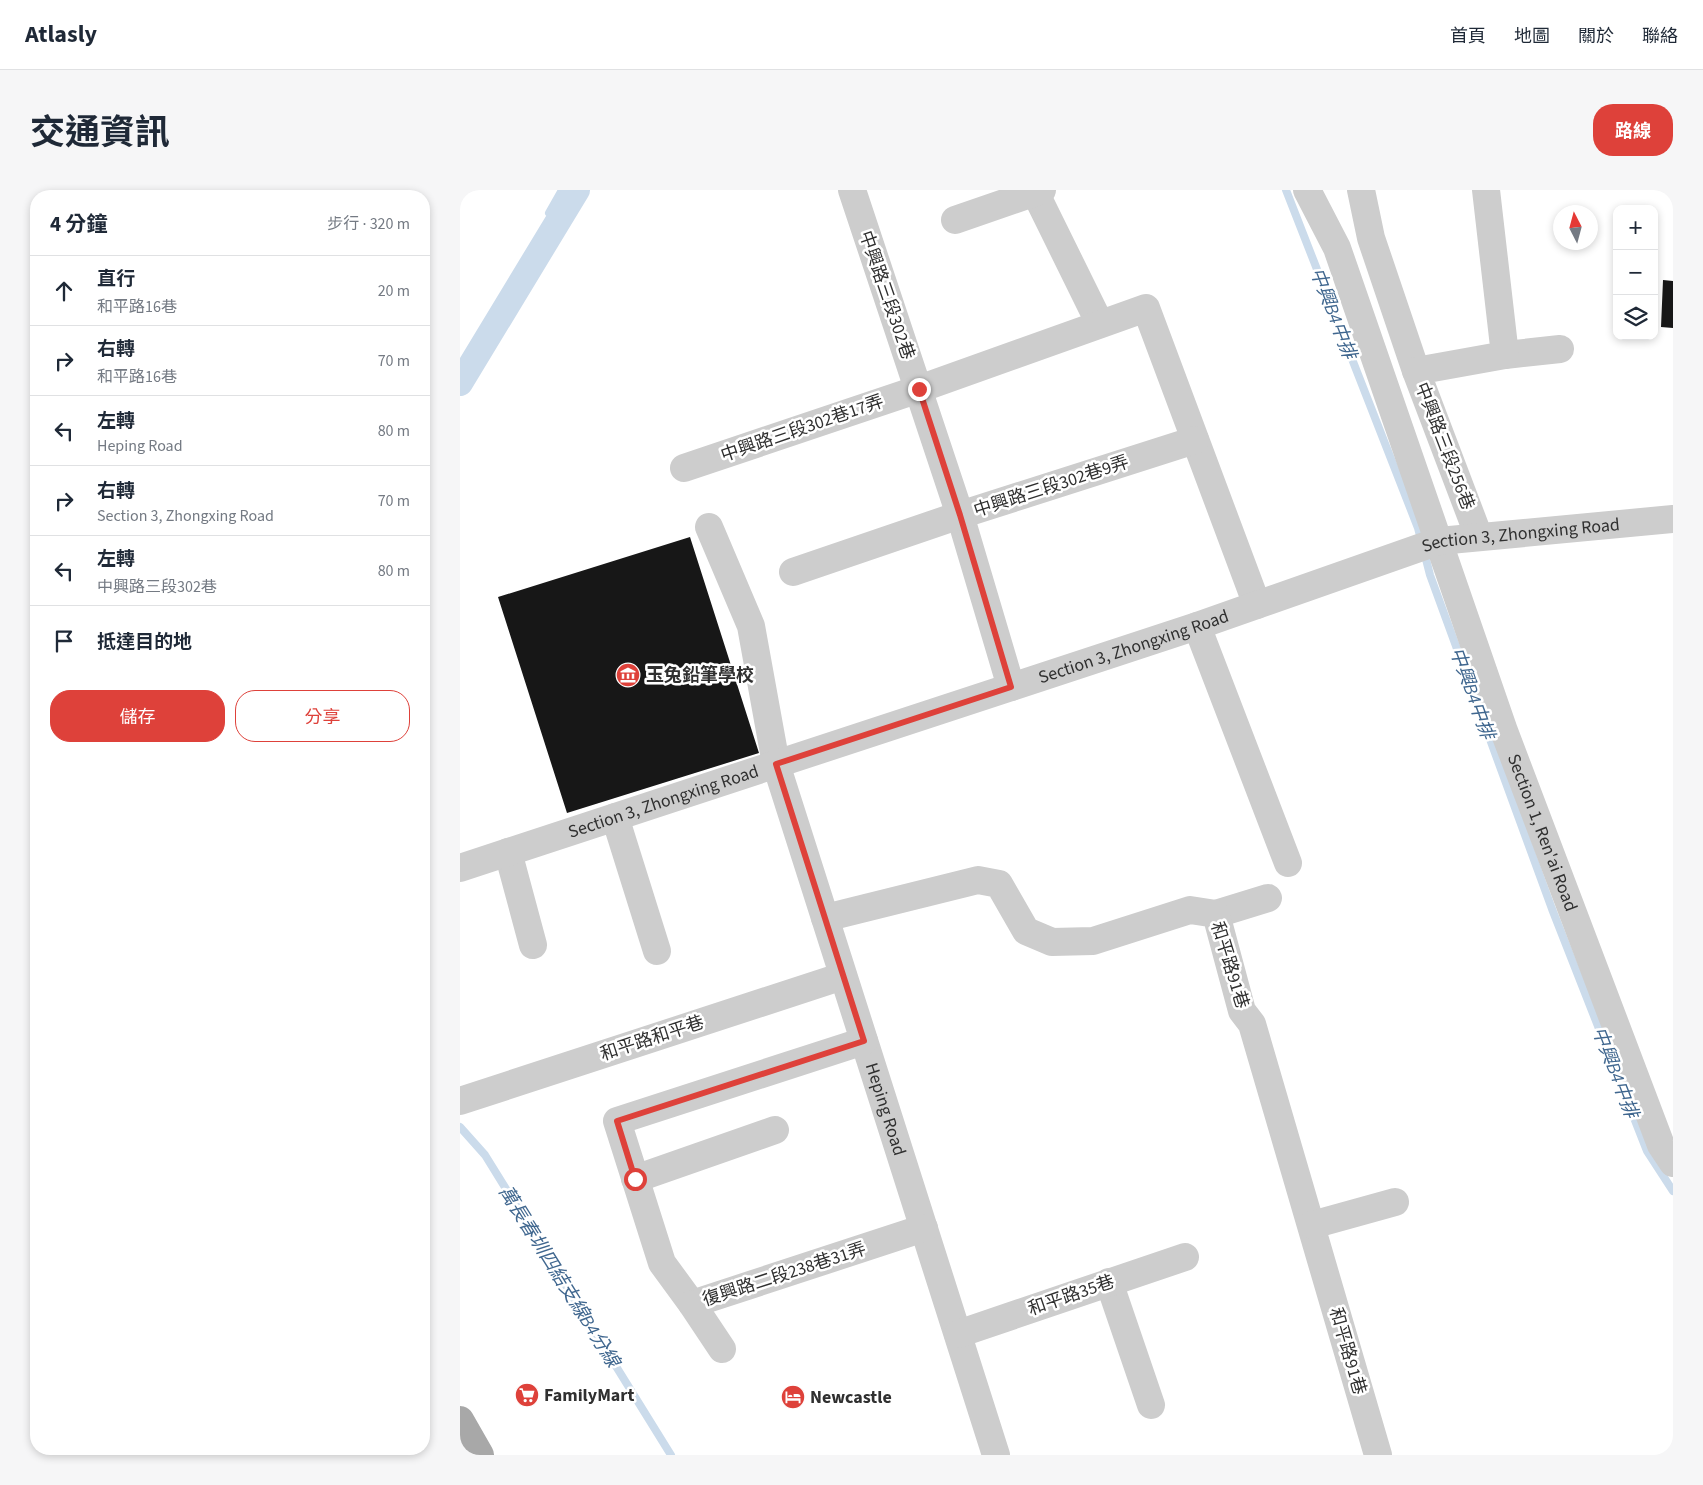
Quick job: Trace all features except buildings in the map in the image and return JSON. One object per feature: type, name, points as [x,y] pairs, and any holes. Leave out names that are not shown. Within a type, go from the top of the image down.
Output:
[{"type":"main road","points":[[460,1420],[480,1455]]},
{"type":"street","name":"中興路三段302巷","points":[[852,190],[960,515],[1011,687]]},
{"type":"street","name":"Section 1, Ren'ai Road","points":[[1307,190],[1337,248],[1504,732],[1661,1145],[1673,1163]]},
{"type":"street","points":[[1361,190],[1371,238],[1416,371]]},
{"type":"street","points":[[1486,190],[1505,355]]},
{"type":"street","points":[[955,220],[1038,191],[1100,324]]},
{"type":"street","points":[[1337,248],[1371,238]]},
{"type":"street","name":"中興路三段302巷17弄","points":[[684,468],[919,389],[1146,308],[1195,440]]},
{"type":"street","name":"中興路三段256巷","points":[[1479,537],[1416,371],[1505,355],[1560,349]]},
{"type":"street","points":[[1195,440],[1257,605]]},
{"type":"street","name":"中興路三段302巷9弄","points":[[793,572],[960,515],[1195,440]]},
{"type":"street","name":"Section 3, Zhongxing Road","points":[[460,868],[1197,626],[1439,541],[1673,519]]},
{"type":"street","name":"Heping Road","points":[[709,527],[751,626],[776,764],[996,1455]]},
{"type":"street","points":[[1197,626],[1288,863]]},
{"type":"street","points":[[616,817],[657,951]]},
{"type":"street","points":[[508,852],[533,945]]},
{"type":"street","name":"和平路91巷","points":[[825,918],[978,880],[999,884],[1026,931],[1052,942],[1093,941],[1190,910],[1216,914],[1242,1011],[1252,1024],[1378,1455]]},
{"type":"street","points":[[1216,914],[1268,898]]},
{"type":"street","name":"和平路和平巷","points":[[460,1101],[843,976]]},
{"type":"street","name":"復興路二段238巷31弄","points":[[864,1041],[617,1121],[635,1179],[662,1263],[692,1304],[924,1228]]},
{"type":"street","points":[[635,1179],[775,1130]]},
{"type":"street","points":[[1312,1225],[1395,1202]]},
{"type":"street","name":"和平路35巷","points":[[958,1334],[1185,1257]]},
{"type":"street","points":[[1109,1282],[1151,1405]]},
{"type":"street","points":[[692,1304],[722,1349]]},
{"type":"waterway","points":[[549,213],[562,190]]},
{"type":"waterway","points":[[460,383],[577,190]]},
{"type":"waterway","name":"中興B4中排","points":[[1286,190],[1418,528],[1430,575],[1552,909],[1647,1151],[1673,1191]]},
{"type":"waterway","name":"萬長春圳四結支線B4分線","points":[[460,1127],[485,1155],[671,1455]]},
{"type":"place","name":"玉兔鉛筆學校","points":[[628,675]]},
{"type":"place","name":"FamilyMart","points":[[527,1395]]},
{"type":"place","name":"Newcastle","points":[[793,1397]]},
{"type":"route","points":[[635,1179],[617,1121],[864,1041],[776,764],[1011,687],[960,515],[919,389]]}]
